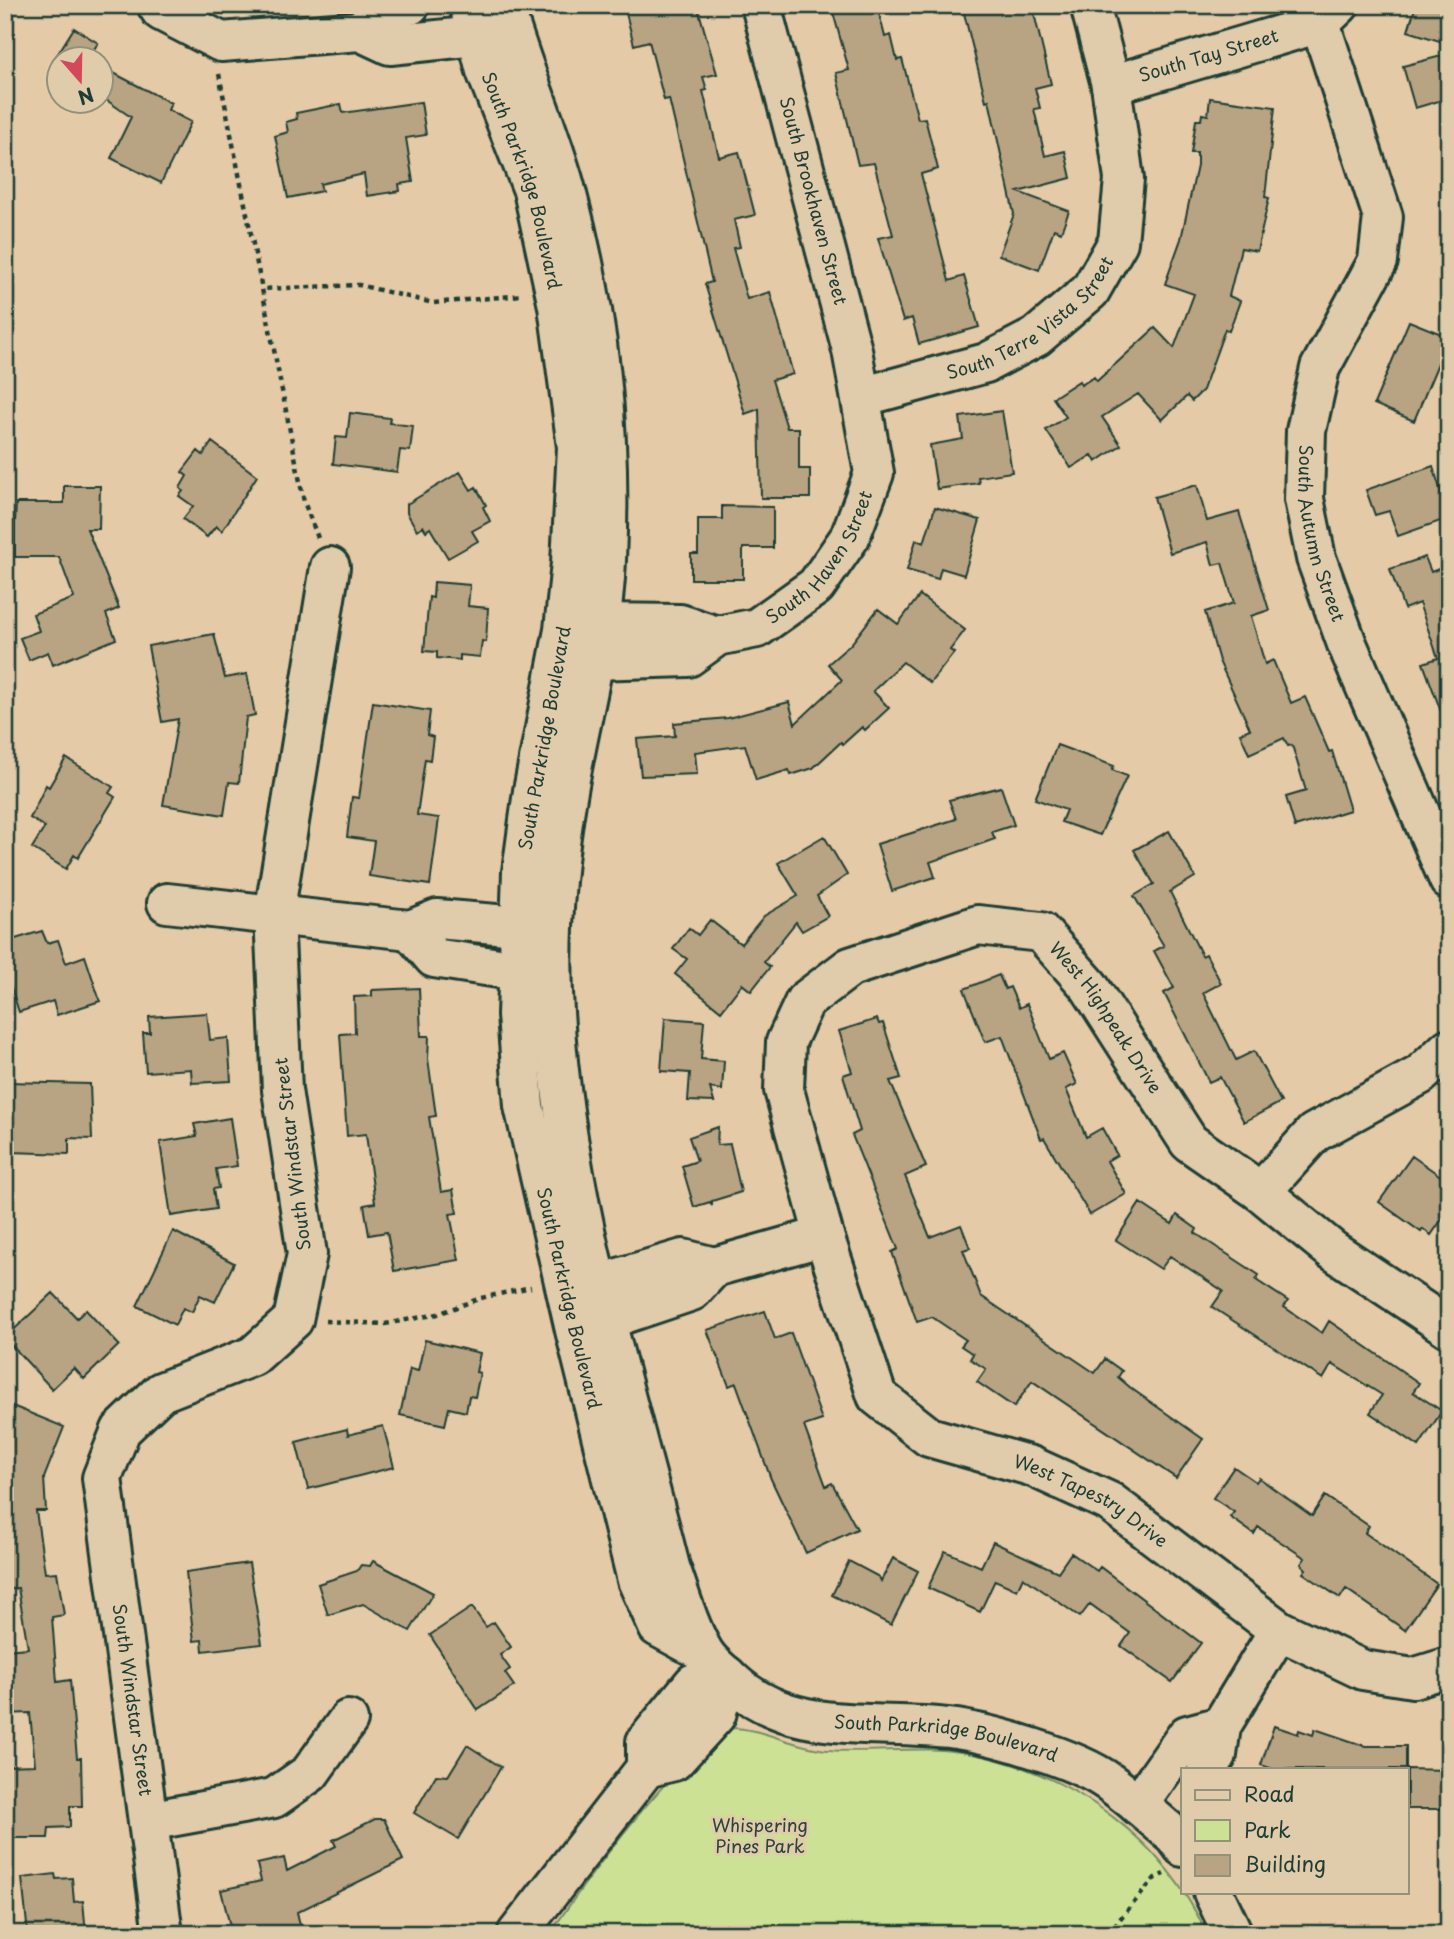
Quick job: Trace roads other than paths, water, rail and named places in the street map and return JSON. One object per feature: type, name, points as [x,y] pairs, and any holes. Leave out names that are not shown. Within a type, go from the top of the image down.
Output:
[{"type":"street","points":[[157,5],[161,11],[221,42],[360,31],[390,45],[490,18]]},
{"type":"street","points":[[360,31],[382,10],[410,5]]},
{"type":"street","name":"South Brookhaven Street","points":[[761,5],[852,350],[861,397]]},
{"type":"street","name":"South Terre Vista Street","points":[[861,397],[986,363],[1036,337],[1090,291],[1118,242],[1124,179],[1111,85],[1090,5]]},
{"type":"street","name":"South Tay Street","points":[[1111,85],[1329,14]]},
{"type":"street","name":"South Autumn Street","points":[[1329,14],[1383,216],[1378,261],[1320,368],[1306,431],[1304,499],[1315,558],[1347,644],[1449,880]]},
{"type":"street","name":"South Parkridge Boulevard","points":[[490,18],[485,71],[533,190],[555,292],[576,447],[580,637]]},
{"type":"street","name":"South Parkridge Boulevard","points":[[490,18],[519,61],[564,184],[592,300],[609,437],[606,564],[580,637],[533,791],[522,872],[536,927],[535,974],[517,1015],[524,1106],[582,1302],[637,1580],[659,1627],[715,1663],[766,1707],[834,1724],[950,1728],[1031,1747],[1108,1780],[1169,1831]]},
{"type":"street","name":"South Haven Street","points":[[580,637],[688,657],[717,636],[757,628],[816,586],[850,537],[874,472],[861,397]]},
{"type":"street","name":"South Windstar Street","points":[[163,1934],[102,1478],[121,1430],[162,1392],[253,1356],[293,1320],[307,1254],[282,1090],[274,915],[330,567]]},
{"type":"street","points":[[167,903],[410,930],[437,919],[536,927]]},
{"type":"street","name":"West Highpeak Drive","points":[[824,1236],[784,1090],[786,1042],[805,1000],[850,967],[978,925],[1041,932],[1089,986],[1189,1142],[1261,1192],[1332,1250],[1449,1328]]},
{"type":"street","points":[[410,930],[434,958],[535,974]]},
{"type":"street","points":[[1261,1192],[1314,1133],[1420,1075],[1449,1048]]},
{"type":"street","points":[[582,1302],[692,1291],[714,1267],[824,1236]]},
{"type":"street","name":"West Tapestry Drive","points":[[824,1236],[877,1396],[929,1437],[1031,1465],[1110,1502],[1279,1630],[1363,1670],[1413,1678],[1449,1667]]},
{"type":"street","points":[[1209,1768],[1217,1755],[1221,1726],[1279,1630]]},
{"type":"street","points":[[517,1934],[646,1768],[674,1761],[716,1715],[715,1663]]},
{"type":"street","points":[[148,1821],[274,1798],[310,1773],[348,1720]]},
{"type":"street","points":[[1169,1831],[1187,1735],[1221,1726]]},
{"type":"street","points":[[1214,1894],[1233,1934]]},
{"type":"park label","name":"Whispering Pines Park","points":[[760,1836]]}]
